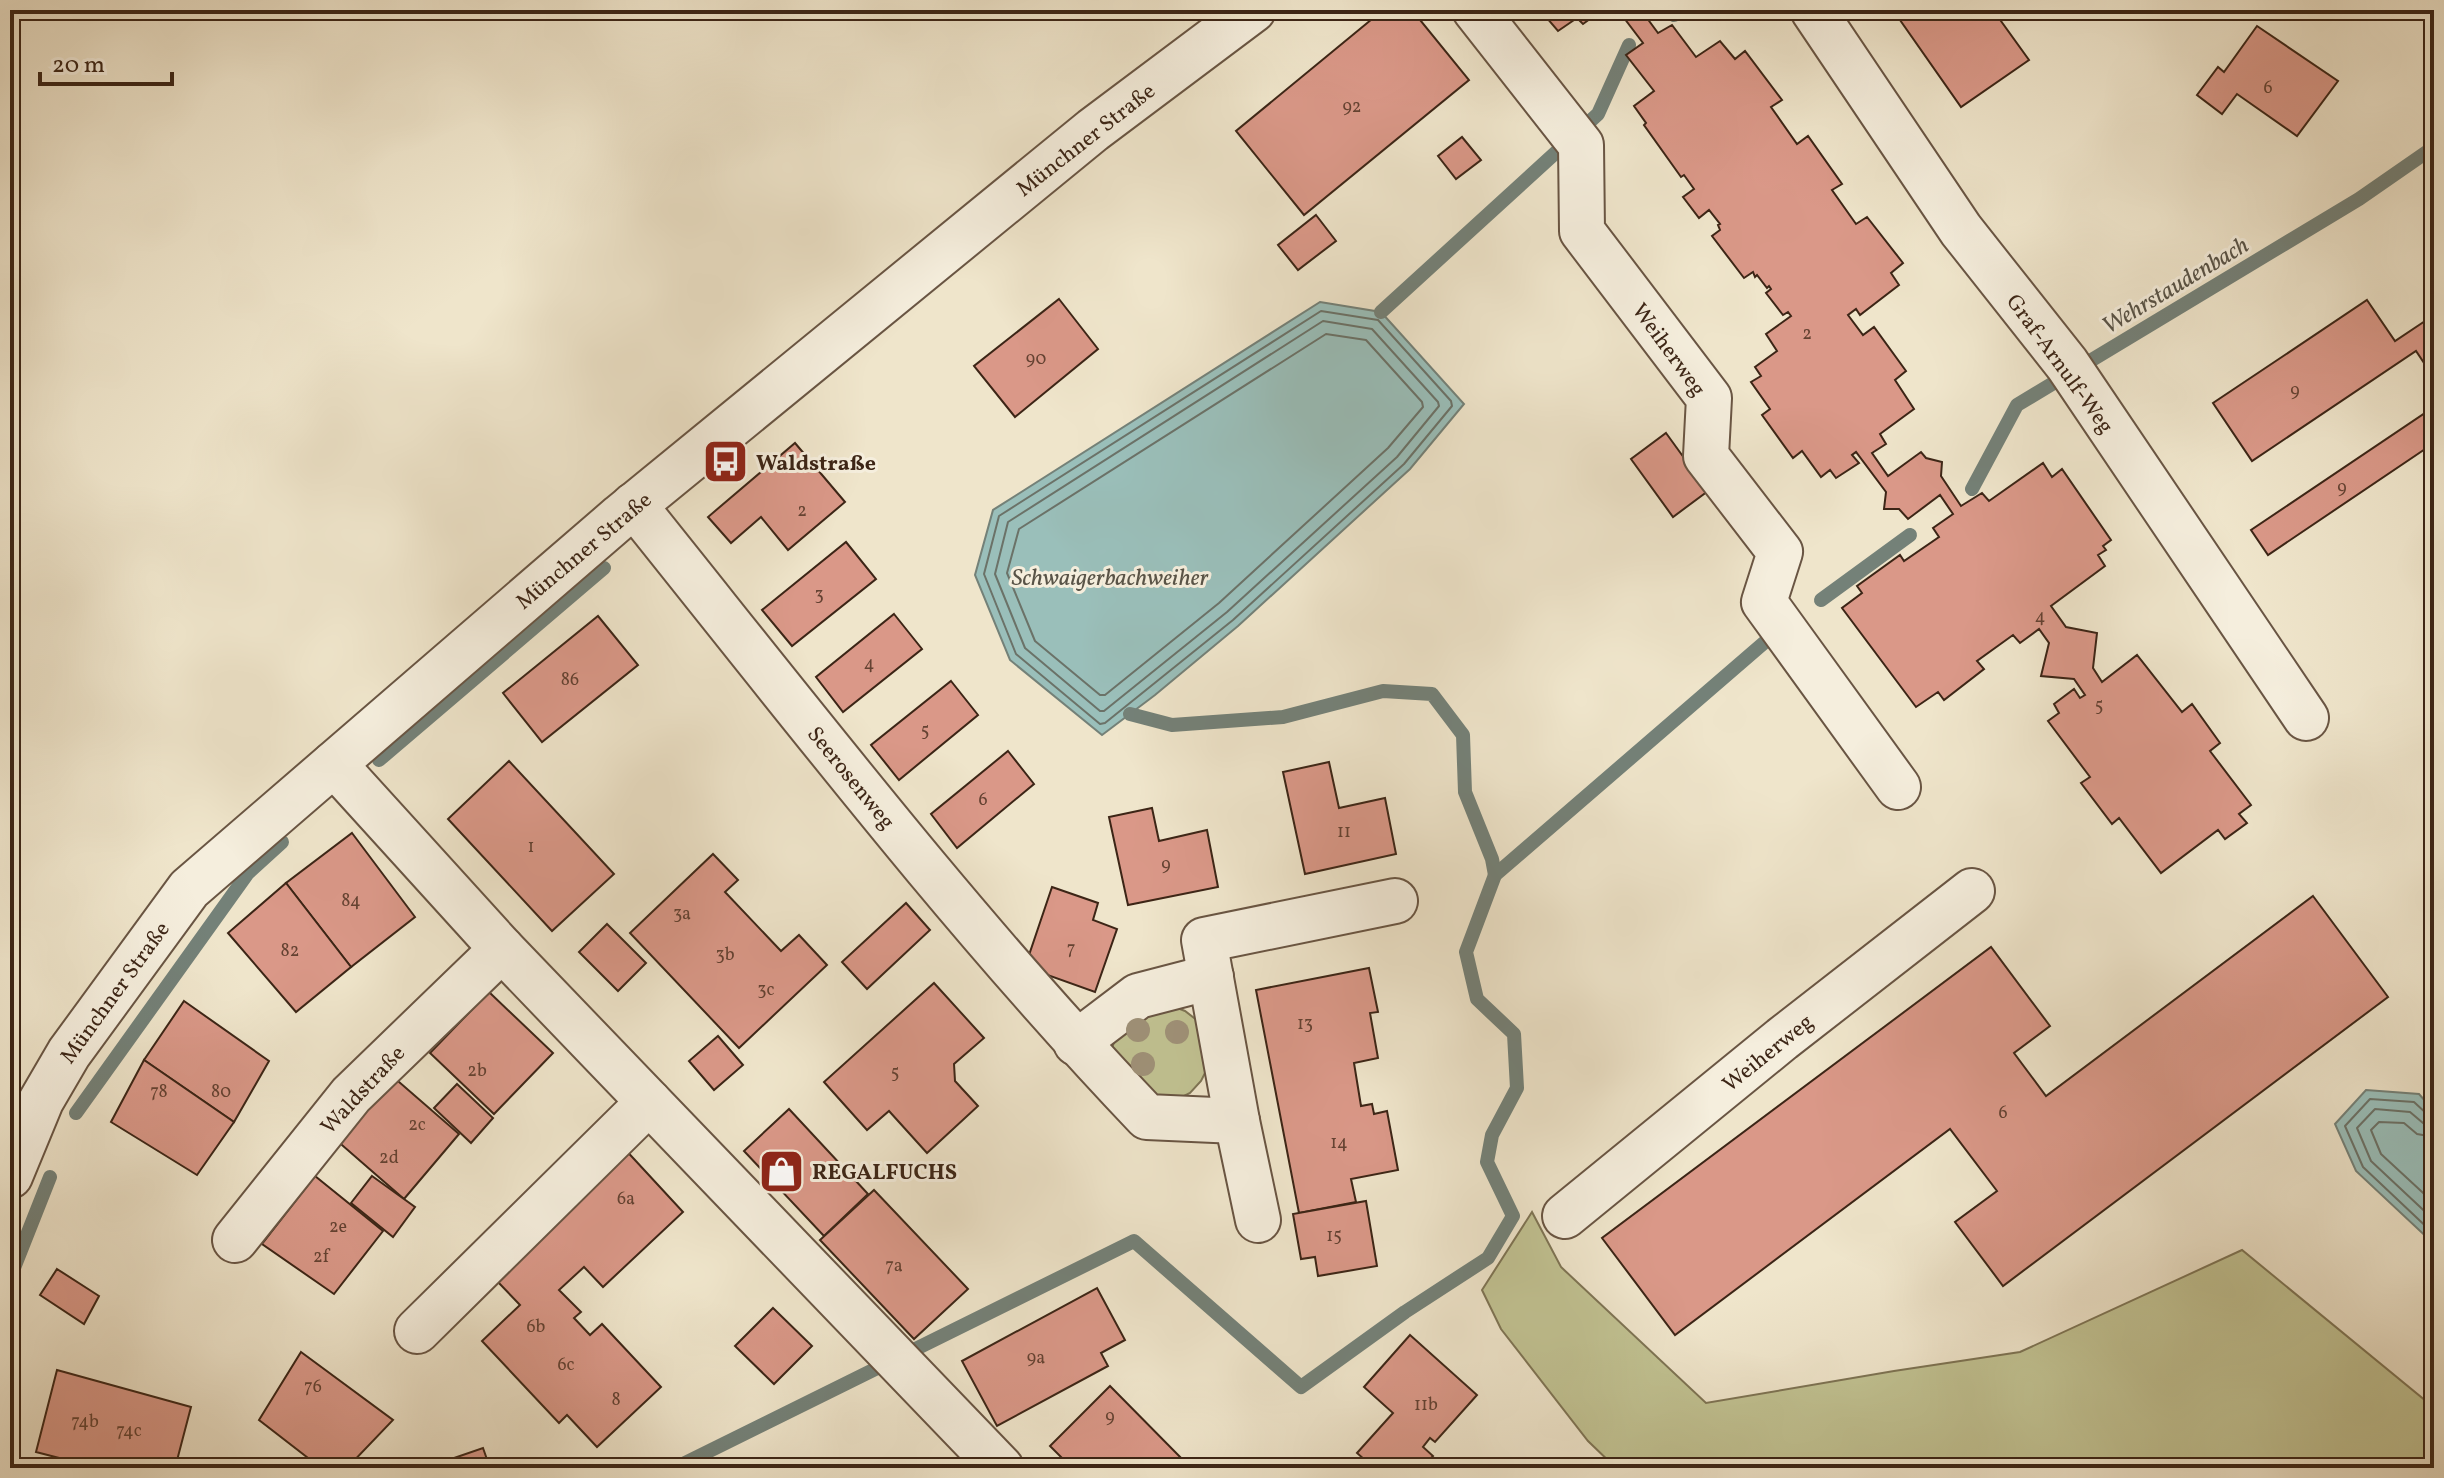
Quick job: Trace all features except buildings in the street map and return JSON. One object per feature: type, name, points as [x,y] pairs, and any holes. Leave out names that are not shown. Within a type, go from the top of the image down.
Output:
[{"type":"street","name":"Münchner Straße","points":[[10,1176],[41,1101],[69,1053],[189,889],[634,505],[1093,130],[1253,10]]},
{"type":"street","name":"Weiherweg","points":[[1475,10],[1573,134],[1582,231],[1709,398],[1706,456],[1780,552],[1764,602],[1898,787]]},
{"type":"street","name":"Graf-Arnulf-Weg","points":[[1813,10],[1961,230],[2073,375],[2306,718]]},
{"type":"street","name":"Seerosenweg","points":[[634,505],[894,829],[1076,1043],[1147,1117],[1237,1121]]},
{"type":"street","points":[[334,764],[502,949],[1001,1468]]},
{"type":"street","name":"Weiherweg","points":[[1565,1216],[1782,1039],[1972,891]]},
{"type":"street","points":[[1258,1220],[1204,940],[1395,901]]},
{"type":"street","name":"Waldstraße","points":[[235,1240],[351,1095],[502,949]]},
{"type":"street","points":[[1076,1043],[1138,996],[1211,977]]},
{"type":"street","points":[[417,1331],[649,1102]]},
{"type":"green space","points":[[1170,1005],[1198,1021],[1208,1067],[1190,1093],[1176,1100],[1160,1102],[1112,1048],[1126,1021]]},
{"type":"green space","points":[[1532,1212],[1561,1267],[1706,1403],[2020,1352],[2242,1250],[2426,1401],[2434,1397],[2434,1468],[1616,1468],[1588,1441],[1501,1329],[1482,1290]]},
{"type":"water","name":"Schwaigerbachweiher","points":[[1320,302],[1381,312],[1464,404],[1410,469],[1238,626],[1102,735],[1010,660],[975,575],[993,510]]},
{"type":"water","points":[[2366,1090],[2419,1094],[2434,1111],[2434,1244],[2356,1171],[2335,1124]]},
{"type":"waterway","points":[[1674,15],[1687,10]]},
{"type":"waterway","points":[[1381,312],[1598,114],[1629,45]]},
{"type":"waterway","name":"Wehrstaudenbach","points":[[1972,489],[2017,405],[2359,199],[2434,147]]},
{"type":"waterway","name":"Wehrstaudenbach","points":[[1821,600],[1910,535]]},
{"type":"waterway","points":[[379,760],[604,568]]},
{"type":"waterway","points":[[675,1468],[1134,1241],[1301,1387],[1405,1312],[1488,1258],[1513,1216],[1487,1162],[1492,1135],[1517,1088],[1514,1034],[1477,999],[1466,952],[1495,875],[1773,635]]},
{"type":"waterway","points":[[1130,714],[1172,725],[1283,717],[1383,691],[1432,694],[1463,735],[1465,792],[1492,859],[1495,875]]},
{"type":"waterway","points":[[76,1113],[248,873],[282,842]]},
{"type":"waterway","points":[[10,1278],[50,1177]]},
{"type":"place","name":"Waldstraße","points":[[725,462]]},
{"type":"place","name":"REGALFUCHS","points":[[781,1171]]}]
